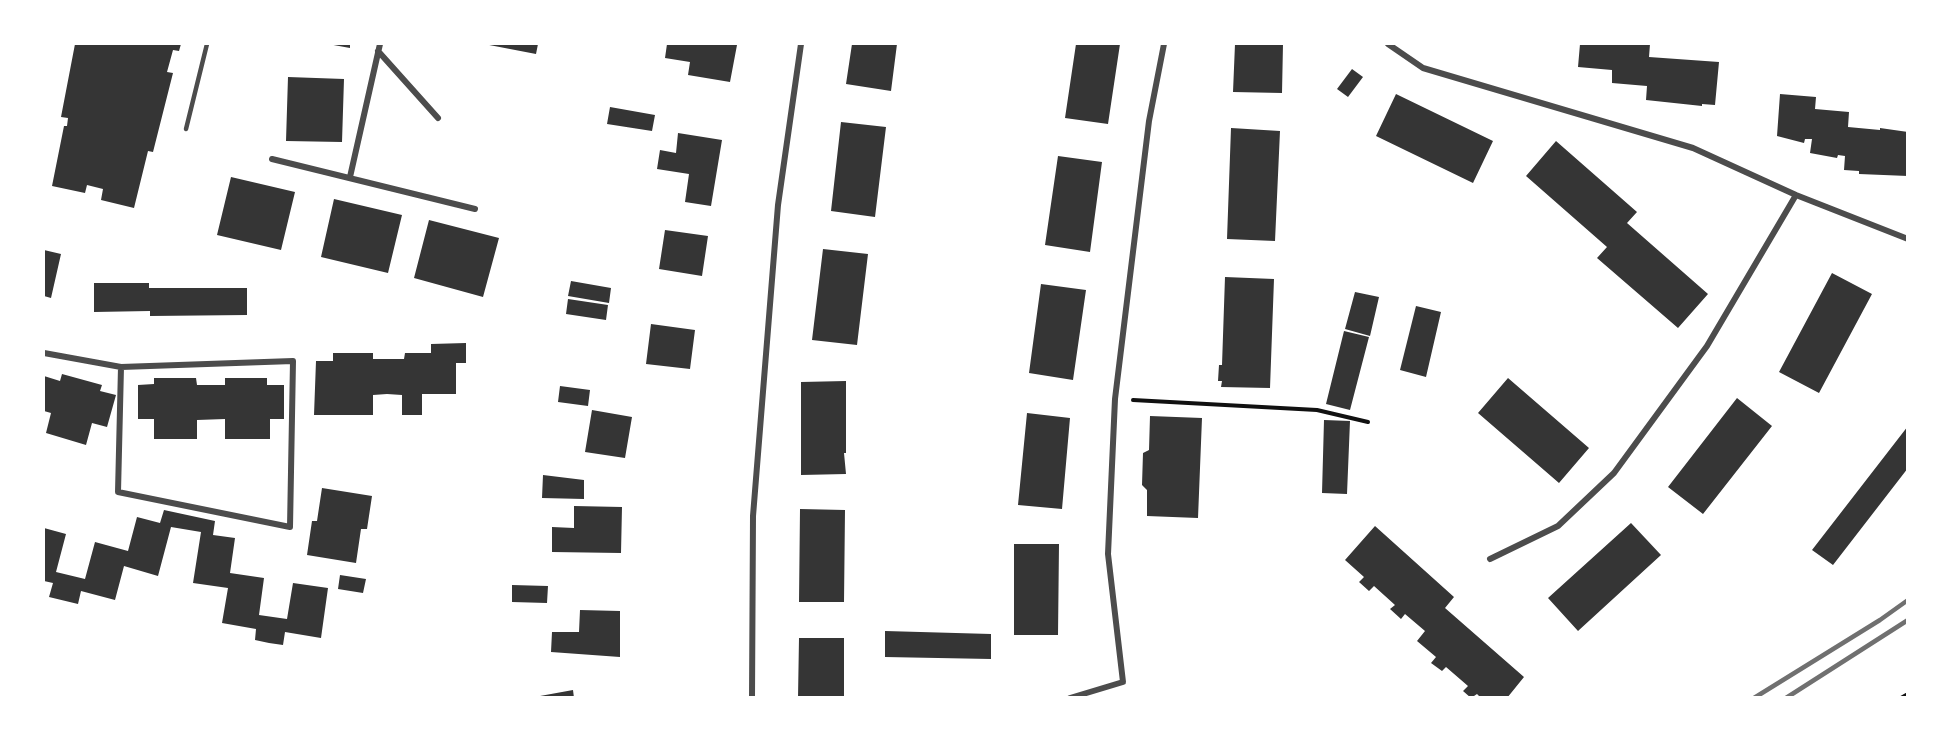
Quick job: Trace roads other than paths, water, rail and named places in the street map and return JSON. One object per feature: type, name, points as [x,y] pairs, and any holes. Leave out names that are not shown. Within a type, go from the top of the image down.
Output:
[{"type":"street","points":[[350,177],[380,44]]},
{"type":"street","points":[[752,698],[755,492],[778,205],[801,44]]},
{"type":"street","points":[[1070,698],[1123,682],[1108,554],[1114,399],[1149,121],[1164,44]]},
{"type":"street","points":[[1388,44],[1423,68],[1693,148],[1796,195],[1908,239]]},
{"type":"street","points":[[378,51],[438,117]]},
{"type":"street","points":[[272,159],[476,209]]},
{"type":"street","points":[[1490,559],[1558,526],[1614,473],[1707,346],[1796,195]]},
{"type":"street","points":[[44,353],[121,367],[293,361],[290,527],[118,492],[121,367]]},
{"type":"lane","points":[[186,129],[207,44]]},
{"type":"railway","points":[[1754,698],[1880,620],[1908,600]]},
{"type":"railway","points":[[1786,698],[1908,620]]}]
